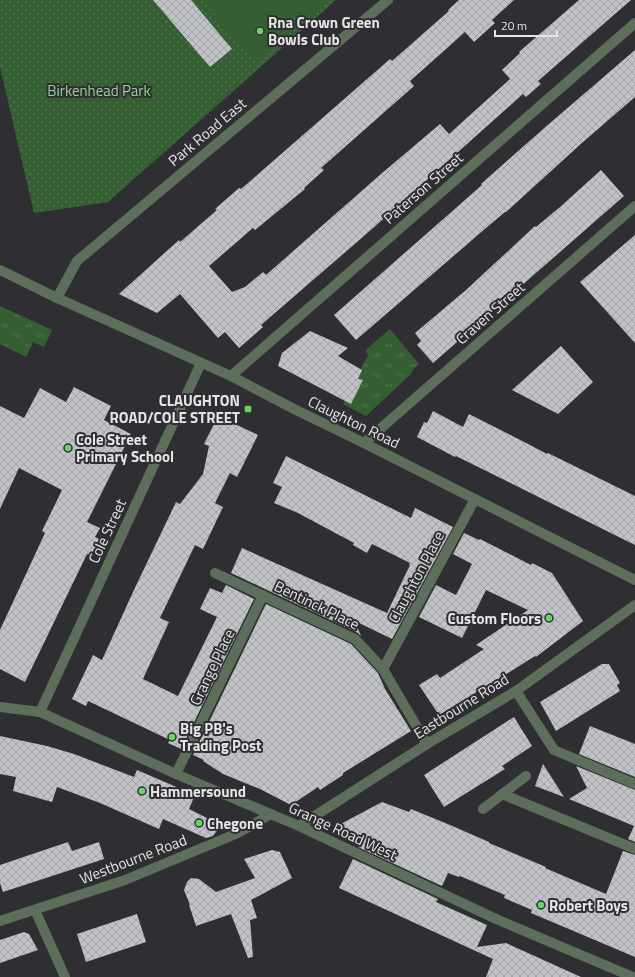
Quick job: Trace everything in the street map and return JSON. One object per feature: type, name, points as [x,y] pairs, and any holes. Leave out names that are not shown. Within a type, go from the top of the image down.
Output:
[{"type":"street","name":"Park Road East","points":[[57,298],[77,261],[388,0]]},
{"type":"street","name":"Paterson Street","points":[[231,376],[635,23]]},
{"type":"street","name":"Craven Street","points":[[364,443],[635,206]]},
{"type":"street","name":"Claughton Road","points":[[0,270],[57,298],[231,376],[635,580]]},
{"type":"street","name":"Cole Street","points":[[40,712],[201,363]]},
{"type":"street","name":"Claughton Place","points":[[383,669],[475,499]]},
{"type":"street","name":"Bentinck Place","points":[[215,573],[355,639],[383,669],[427,744]]},
{"type":"street","name":"Grange Place","points":[[176,774],[263,595]]},
{"type":"street","name":"Eastbourne Road","points":[[300,826],[427,744],[516,691],[635,605]]},
{"type":"street","points":[[516,691],[554,750],[635,784]]},
{"type":"street","name":"Grange Road West","points":[[0,707],[40,712],[176,774],[300,826],[496,919],[633,977]]},
{"type":"street","points":[[483,809],[526,776]]},
{"type":"street","points":[[502,794],[635,849]]},
{"type":"street","name":"Westbourne Road","points":[[0,921],[139,875],[238,833],[271,814]]},
{"type":"street","points":[[35,910],[65,977]]},
{"type":"green space","name":"Birkenhead Park","points":[[0,0],[336,0],[108,202],[34,213],[0,67]]},
{"type":"green space","name":"Rna Crown Green Bowls Club","points":[[202,0],[327,0],[255,61]]},
{"type":"green space","points":[[0,306],[52,330],[44,347],[33,342],[26,357],[0,344]]},
{"type":"green space","points":[[390,329],[419,364],[414,368],[411,374],[366,416],[343,404],[368,355],[366,350]]},
{"type":"building","points":[[153,0],[191,0],[232,49],[210,67]]},
{"type":"building","points":[[459,0],[514,0],[492,20],[495,23],[474,42],[465,32],[410,81],[414,86],[321,168],[324,170],[304,188],[305,189],[255,230],[253,228],[209,266],[232,292],[245,287],[263,272],[266,275],[440,124],[449,134],[510,79],[502,70],[520,53],[519,52],[579,0],[631,0],[538,81],[541,84],[526,97],[523,94],[372,229],[261,325],[263,327],[239,348],[225,332],[218,338],[180,294],[157,313],[119,294],[179,240],[180,242],[217,210],[215,209],[239,188],[241,189],[390,59],[392,61],[449,11],[448,10]]},
{"type":"building","points":[[635,50],[635,97],[506,212],[356,340],[334,315],[482,185],[481,184],[542,130]]},
{"type":"building","points":[[601,170],[624,196],[433,363],[417,345],[421,341],[415,333],[466,290],[535,226],[536,227],[560,207]]},
{"type":"building","points":[[635,235],[635,343],[580,282]]},
{"type":"building","points":[[310,331],[348,348],[338,356],[362,370],[358,379],[363,380],[351,404],[278,366],[282,353]]},
{"type":"building","points":[[561,346],[593,382],[558,414],[512,390]]},
{"type":"building","points":[[74,387],[111,406],[104,420],[131,434],[87,522],[100,528],[95,537],[101,540],[93,556],[87,554],[25,682],[0,669],[0,630],[45,533],[42,531],[62,490],[19,468],[0,509],[0,406],[24,418],[40,388],[66,402]]},
{"type":"building","points":[[433,411],[463,427],[469,414],[547,454],[548,453],[635,496],[635,545],[417,437],[424,422],[427,423]]},
{"type":"building","points":[[218,416],[258,435],[237,477],[230,473],[215,503],[223,507],[203,549],[195,545],[160,618],[169,622],[143,679],[178,696],[217,617],[200,609],[210,588],[222,593],[226,585],[254,599],[181,749],[168,743],[170,740],[88,701],[86,706],[72,699],[93,655],[102,660],[176,502],[180,504],[203,474],[209,446],[204,444]]},
{"type":"building","points":[[286,456],[411,518],[415,508],[453,527],[392,639],[355,621],[361,636],[358,633],[231,573],[242,548],[387,613],[410,565],[410,563],[372,544],[367,553],[353,545],[354,543],[298,513],[274,503],[282,487],[273,483]]},
{"type":"building","points":[[464,533],[479,540],[480,539],[531,565],[532,563],[552,573],[583,621],[536,657],[535,656],[439,715],[419,685],[437,674],[440,678],[484,649],[476,645],[528,610],[486,590],[462,638],[419,617],[436,585],[456,595],[472,564],[453,554]]},
{"type":"building","points":[[266,604],[351,644],[378,673],[385,689],[411,731],[343,773],[343,775],[320,790],[318,787],[291,805],[260,789],[223,774],[203,761],[204,760],[193,755]]},
{"type":"building","points":[[602,664],[609,664],[620,683],[617,685],[620,691],[556,731],[540,702]]},
{"type":"building","points":[[514,717],[532,746],[502,766],[505,769],[444,807],[424,775]]},
{"type":"building","points":[[590,726],[635,744],[635,777],[579,754]]},
{"type":"building","points":[[0,736],[47,746],[74,754],[134,777],[137,770],[195,795],[189,809],[213,821],[219,828],[213,836],[206,838],[163,819],[159,829],[100,803],[57,787],[52,802],[13,791],[16,777],[0,774]]},
{"type":"building","points":[[543,764],[564,797],[535,786]]},
{"type":"building","points":[[576,766],[635,790],[635,842],[628,839],[634,826],[569,799],[587,788]]},
{"type":"building","points":[[382,802],[409,812],[411,809],[450,825],[606,894],[623,851],[635,855],[635,957],[531,913],[532,910],[504,898],[505,895],[460,876],[459,877],[448,873],[442,886],[358,847],[362,838],[337,826]]},
{"type":"building","points":[[68,842],[72,851],[99,842],[104,859],[3,892],[0,883],[0,865]]},
{"type":"building","points":[[272,850],[280,852],[292,878],[251,900],[257,918],[250,920],[253,957],[248,958],[231,914],[196,926],[184,890],[187,882],[191,878],[199,879],[216,892],[255,878],[244,859]]},
{"type":"building","points":[[353,859],[438,899],[436,902],[487,925],[477,947],[506,943],[581,977],[486,977],[493,959],[339,888]]},
{"type":"building","points":[[137,914],[146,942],[86,962],[77,934]]},
{"type":"building","points":[[24,932],[29,934],[38,950],[0,963],[0,940]]},
{"type":"place","name":"Rna Crown Green Bowls Club","points":[[260,31]]},
{"type":"place","name":"CLAUGHTON ROAD/COLE STREET","points":[[248,409]]},
{"type":"place","name":"Cole Street Primary School","points":[[68,448]]},
{"type":"place","name":"Custom Floors","points":[[549,618]]},
{"type":"place","name":"Big PB's Trading Post","points":[[172,737]]},
{"type":"place","name":"Hammersound","points":[[142,791]]},
{"type":"place","name":"Chegone","points":[[199,823]]},
{"type":"place","name":"Robert Boys","points":[[541,905]]}]
